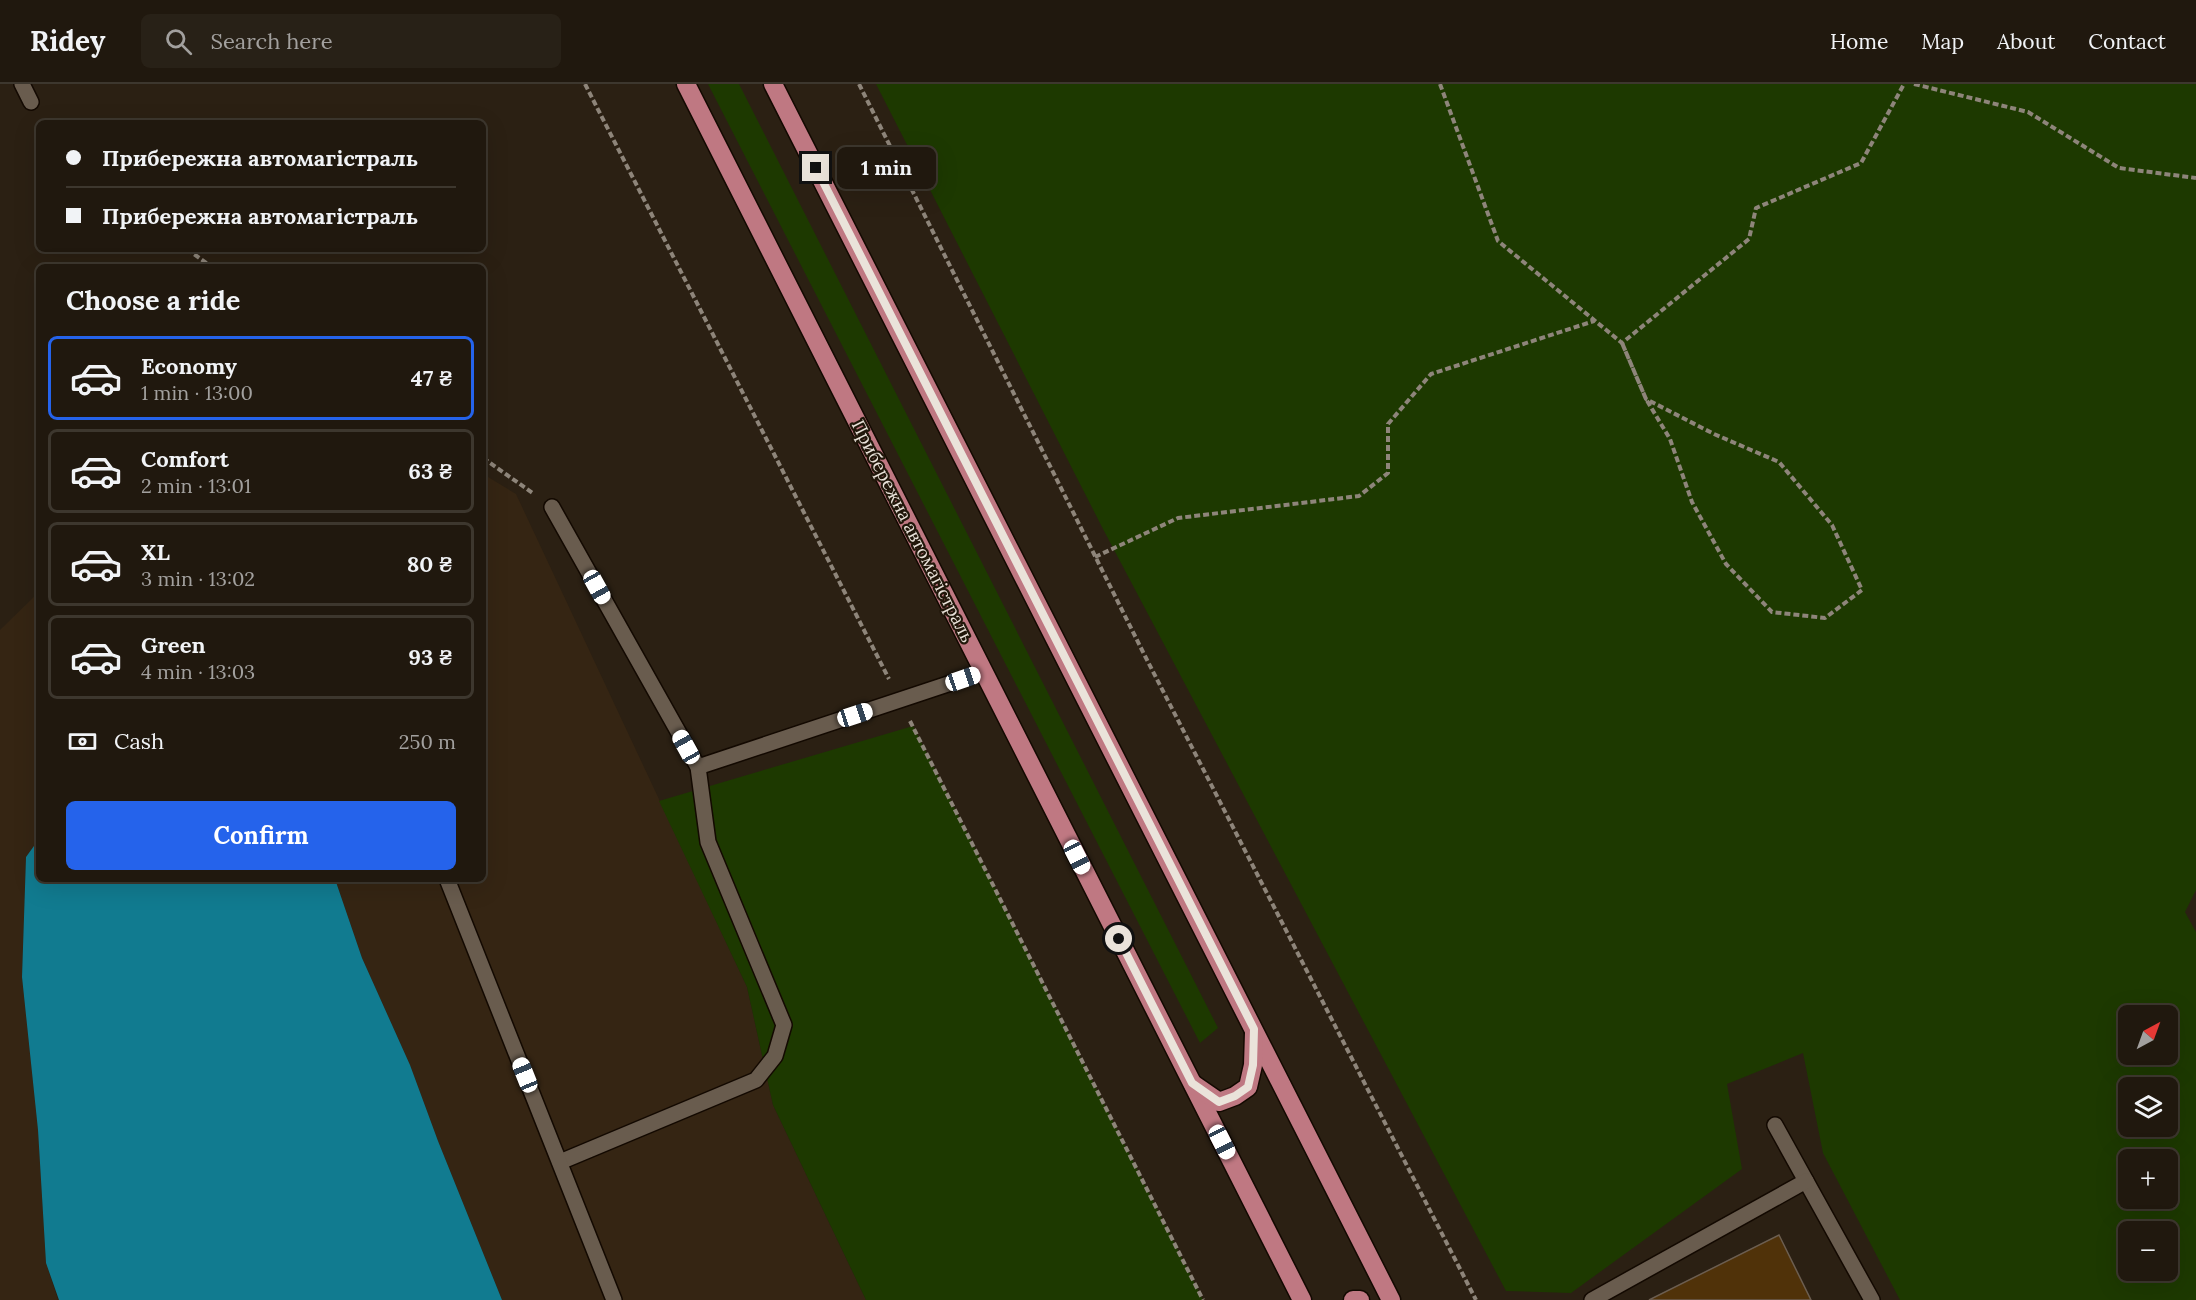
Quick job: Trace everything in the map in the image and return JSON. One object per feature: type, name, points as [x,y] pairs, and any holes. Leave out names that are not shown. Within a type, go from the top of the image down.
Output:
[{"type":"main road","name":"Прибережна автомагістраль","points":[[686,84],[1302,1300]]},
{"type":"main road","points":[[773,84],[1391,1300]]},
{"type":"main road","points":[[1192,1083],[1219,1102],[1235,1096],[1248,1087],[1253,1065],[1254,1029]]},
{"type":"main road","points":[[1353,1300],[1360,1300]]},
{"type":"lane","points":[[22,84],[31,102]]},
{"type":"lane","points":[[552,507],[698,767],[708,842],[784,1025],[775,1056],[756,1080],[560,1162]]},
{"type":"lane","points":[[698,767],[984,672]]},
{"type":"lane","points":[[448,882],[614,1300]]},
{"type":"lane","points":[[1775,1125],[1872,1300]]},
{"type":"lane","points":[[1592,1300],[1806,1180]]},
{"type":"path","points":[[859,84],[1095,557],[1476,1300]]},
{"type":"path","points":[[1440,84],[1498,241],[1622,343],[1646,399],[1670,439],[1692,502],[1726,564],[1773,612],[1825,618],[1862,590],[1832,525],[1779,462],[1714,434],[1646,399]]},
{"type":"path","points":[[1622,343],[1749,239],[1756,208],[1861,163],[1904,84]]},
{"type":"path","points":[[1914,84],[2028,112],[2119,168],[2196,178]]},
{"type":"path","points":[[191,252],[208,264]]},
{"type":"path","points":[[1095,557],[1178,518],[1359,496],[1388,473],[1388,424],[1431,374],[1595,321]]},
{"type":"path","points":[[486,460],[552,507]]},
{"type":"shaded area","points":[[486,476],[516,494],[747,987],[773,1105],[866,1300],[502,1300],[410,1065],[362,958],[336,882],[486,882]]},
{"type":"shaded area","points":[[36,595],[36,843],[26,857],[22,977],[38,1130],[46,1263],[58,1300],[0,1300],[0,630]]},
{"type":"green space","points":[[708,84],[739,84],[1218,1028],[1200,1043]]},
{"type":"green space","points":[[876,84],[2196,84],[2196,890],[2185,912],[2196,932],[2196,1300],[1900,1300],[1823,1153],[1803,1053],[1727,1084],[1742,1169],[1571,1293],[1506,1291],[1103,529]]},
{"type":"green space","points":[[913,726],[1203,1300],[866,1300],[773,1105],[747,987],[659,801]]},
{"type":"water","points":[[36,843],[36,882],[336,882],[362,958],[410,1065],[502,1300],[59,1300],[46,1263],[38,1130],[22,977],[26,857]]},
{"type":"building","points":[[1779,1235],[1811,1300],[1649,1300]]},
{"type":"route","points":[[816,168],[1254,1029],[1253,1065],[1248,1087],[1235,1096],[1219,1102],[1192,1083],[1119,939]]}]
